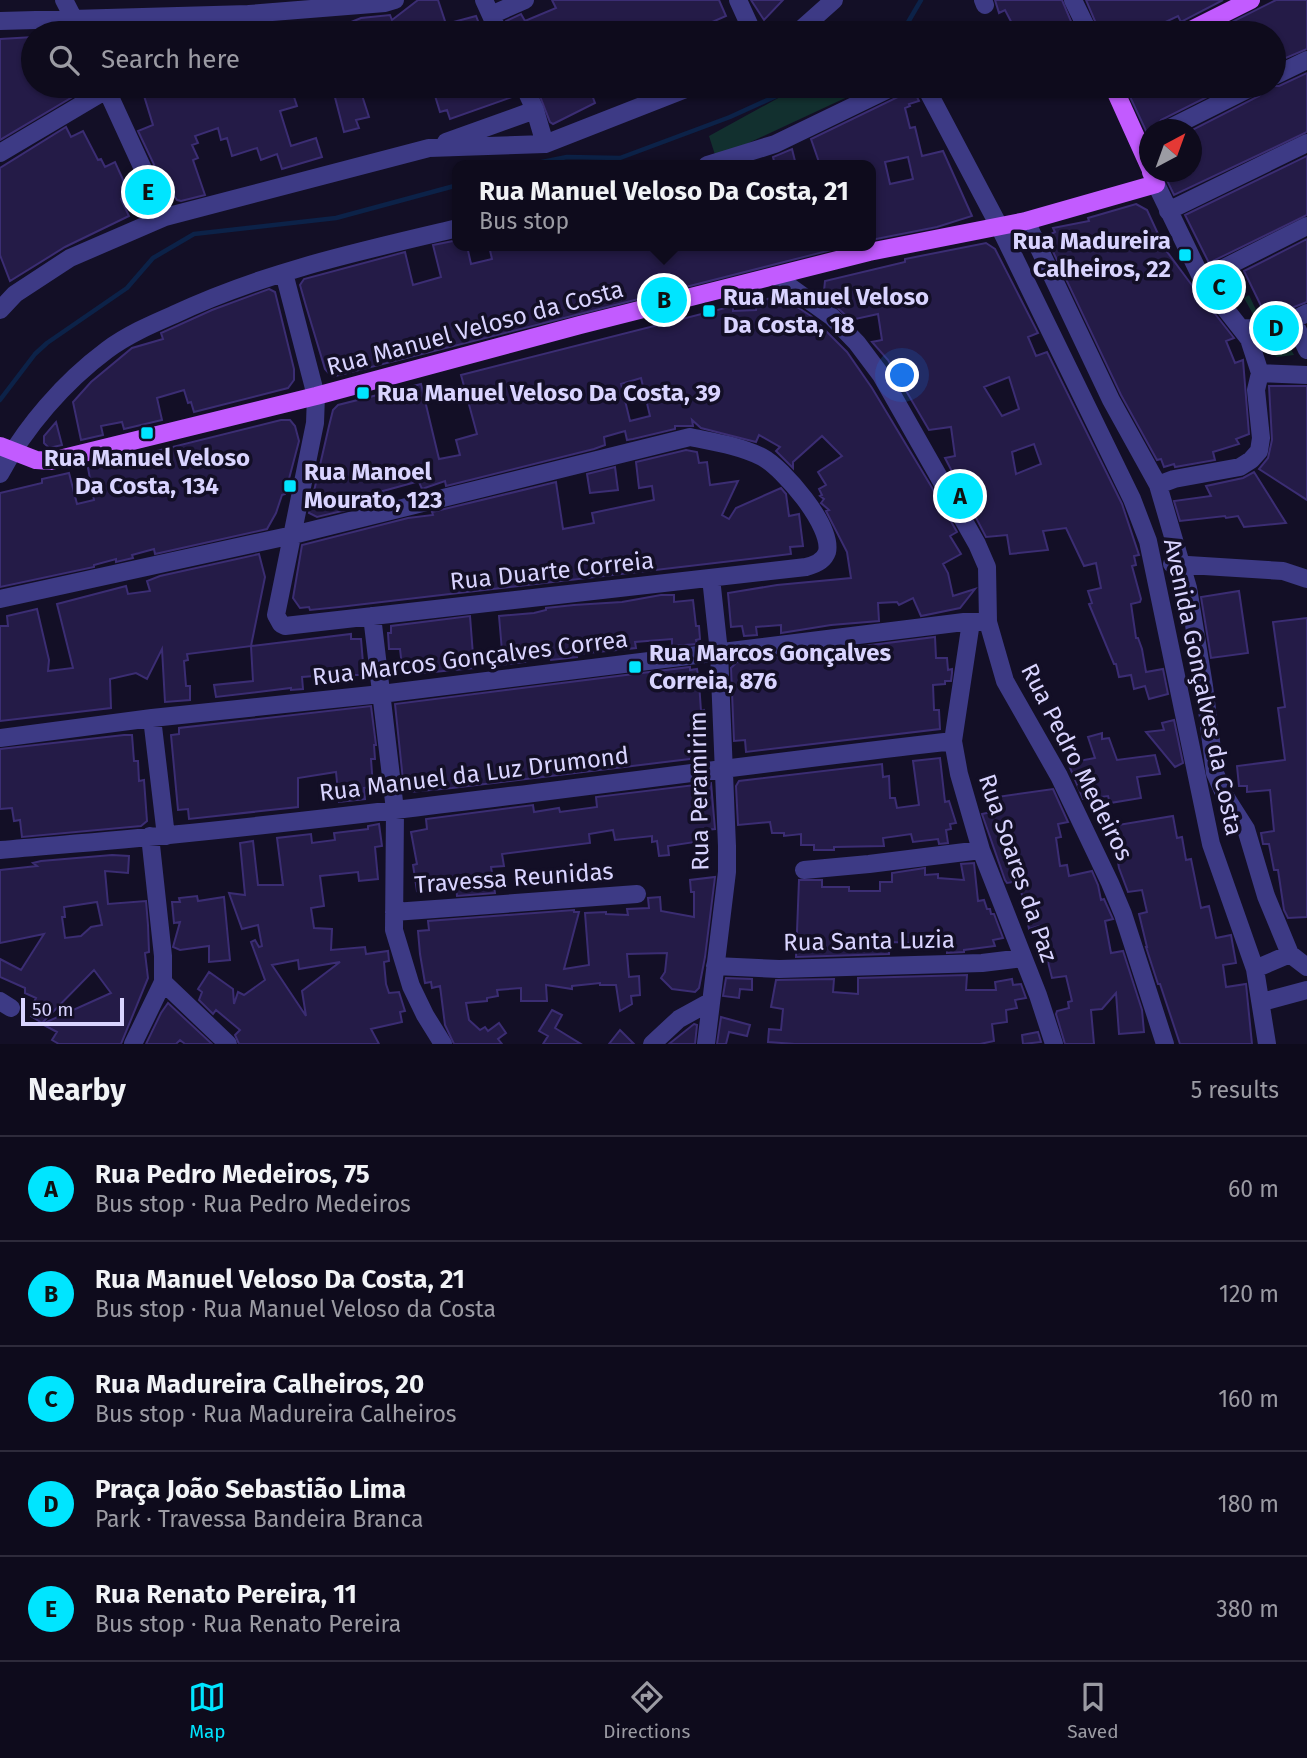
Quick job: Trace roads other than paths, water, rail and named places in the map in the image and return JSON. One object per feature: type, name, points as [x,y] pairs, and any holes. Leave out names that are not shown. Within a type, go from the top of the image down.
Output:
[{"type":"main road","points":[[1209,21],[1251,0]]},
{"type":"main road","points":[[1120,98],[1139,131]]},
{"type":"main road","name":"Rua Manuel Veloso da Costa","points":[[5,449],[36,460],[51,461],[316,396],[775,276],[869,253],[1026,221],[1139,180]]},
{"type":"street","points":[[64,0],[75,21]]},
{"type":"street","points":[[149,21],[385,4],[395,0]]},
{"type":"street","points":[[487,8],[525,0]]},
{"type":"street","points":[[737,0],[747,21]]},
{"type":"street","points":[[810,21],[834,0]]},
{"type":"street","points":[[1073,0],[1083,21]]},
{"type":"street","points":[[243,21],[249,14]]},
{"type":"street","points":[[0,21],[21,22]]},
{"type":"street","points":[[1286,70],[1307,60]]},
{"type":"street","points":[[0,153],[90,98]]},
{"type":"street","points":[[113,98],[165,216]]},
{"type":"street","points":[[530,98],[545,144]]},
{"type":"street","points":[[429,148],[545,144],[662,98]]},
{"type":"street","points":[[723,160],[775,144],[870,98]]},
{"type":"street","name":"Avenida Gonçalves da Costa","points":[[932,98],[999,226],[1132,499],[1154,563],[1211,844],[1255,969],[1267,1044]]},
{"type":"street","points":[[1188,119],[1230,98]]},
{"type":"street","points":[[0,310],[15,294],[70,258],[165,216],[429,148],[535,110]]},
{"type":"street","points":[[1168,211],[1307,143]]},
{"type":"street","points":[[1155,182],[1202,279],[1249,339],[1260,373],[1256,390],[1261,438],[1259,450],[1251,460],[1240,467],[1174,479],[1158,485]]},
{"type":"street","name":"Avenida Gonçalves da Costa","points":[[1026,221],[1111,400],[1158,485],[1188,588],[1215,773],[1246,829],[1266,896],[1290,954]]},
{"type":"street","points":[[1202,279],[1307,226]]},
{"type":"street","points":[[0,474],[5,449],[80,373],[107,350],[134,333],[212,296],[326,258],[452,229]]},
{"type":"street","points":[[0,599],[293,535],[315,423],[316,396],[284,273]]},
{"type":"street","name":"Rua Pedro Medeiros","points":[[775,276],[832,317],[881,375],[977,544],[987,567],[979,622],[1005,681],[1059,776],[1110,883],[1123,914],[1165,1044]]},
{"type":"street","points":[[1242,328],[1273,329],[1300,317],[1307,350]]},
{"type":"street","points":[[1260,373],[1307,375]]},
{"type":"street","name":"Rua Duarte Correia","points":[[690,437],[724,444],[763,458],[787,477],[822,528],[827,541],[827,552],[822,559],[806,568],[285,626],[276,615],[293,535],[690,437]]},
{"type":"street","points":[[1154,563],[1283,571],[1307,579]]},
{"type":"street","name":"Rua Peramirim","points":[[706,1044],[727,873],[719,652],[711,578]]},
{"type":"street","points":[[372,616],[394,810],[394,930],[411,986],[443,1044]]},
{"type":"street","name":"Rua Marcos Gonçalves Correa","points":[[0,738],[979,622]]},
{"type":"street","name":"Rua Soares da Paz","points":[[979,622],[953,741],[959,774],[981,850],[1054,1044]]},
{"type":"street","points":[[133,1044],[163,982],[152,718]]},
{"type":"street","name":"Rua Manuel da Luz Drumond","points":[[0,850],[394,810],[723,767],[953,741]]},
{"type":"street","points":[[804,870],[981,850]]},
{"type":"street","name":"Travessa Reunidas","points":[[394,912],[637,894]]},
{"type":"street","points":[[1255,969],[1290,954],[1307,967]]},
{"type":"street","name":"Rua Santa Luzia","points":[[715,966],[779,969],[982,963],[1023,958]]},
{"type":"street","points":[[163,982],[228,1044]]},
{"type":"street","points":[[1262,1002],[1307,990]]},
{"type":"street","points":[[652,1044],[679,1019],[710,1002]]},
{"type":"waterway","points":[[909,21],[921,0]]},
{"type":"waterway","points":[[552,160],[567,157],[620,158],[730,117],[772,98]]},
{"type":"waterway","points":[[0,400],[35,354],[47,343],[127,288],[153,258],[194,234],[336,218],[452,187]]},
{"type":"place","name":"Rua Renato Pereira, 11","points":[[148,192]]},
{"type":"place","name":"Rua Madureira Calheiros, 22","points":[[1185,255]]},
{"type":"place","name":"Rua Madureira Calheiros, 20","points":[[1219,287]]},
{"type":"place","name":"Rua Manuel Veloso Da Costa, 21","points":[[664,300]]},
{"type":"place","name":"Rua Manuel Veloso Da Costa, 18","points":[[709,311]]},
{"type":"place","name":"Praça João Sebastião Lima","points":[[1276,328]]},
{"type":"place","name":"Rua Manuel Veloso Da Costa, 39","points":[[363,393]]},
{"type":"place","name":"Rua Manuel Veloso Da Costa, 134","points":[[147,433]]},
{"type":"place","name":"Rua Manoel Mourato, 123","points":[[290,486]]},
{"type":"place","name":"Rua Pedro Medeiros, 75","points":[[960,496]]},
{"type":"place","name":"Rua Marcos Gonçalves Correia, 876","points":[[635,667]]}]
